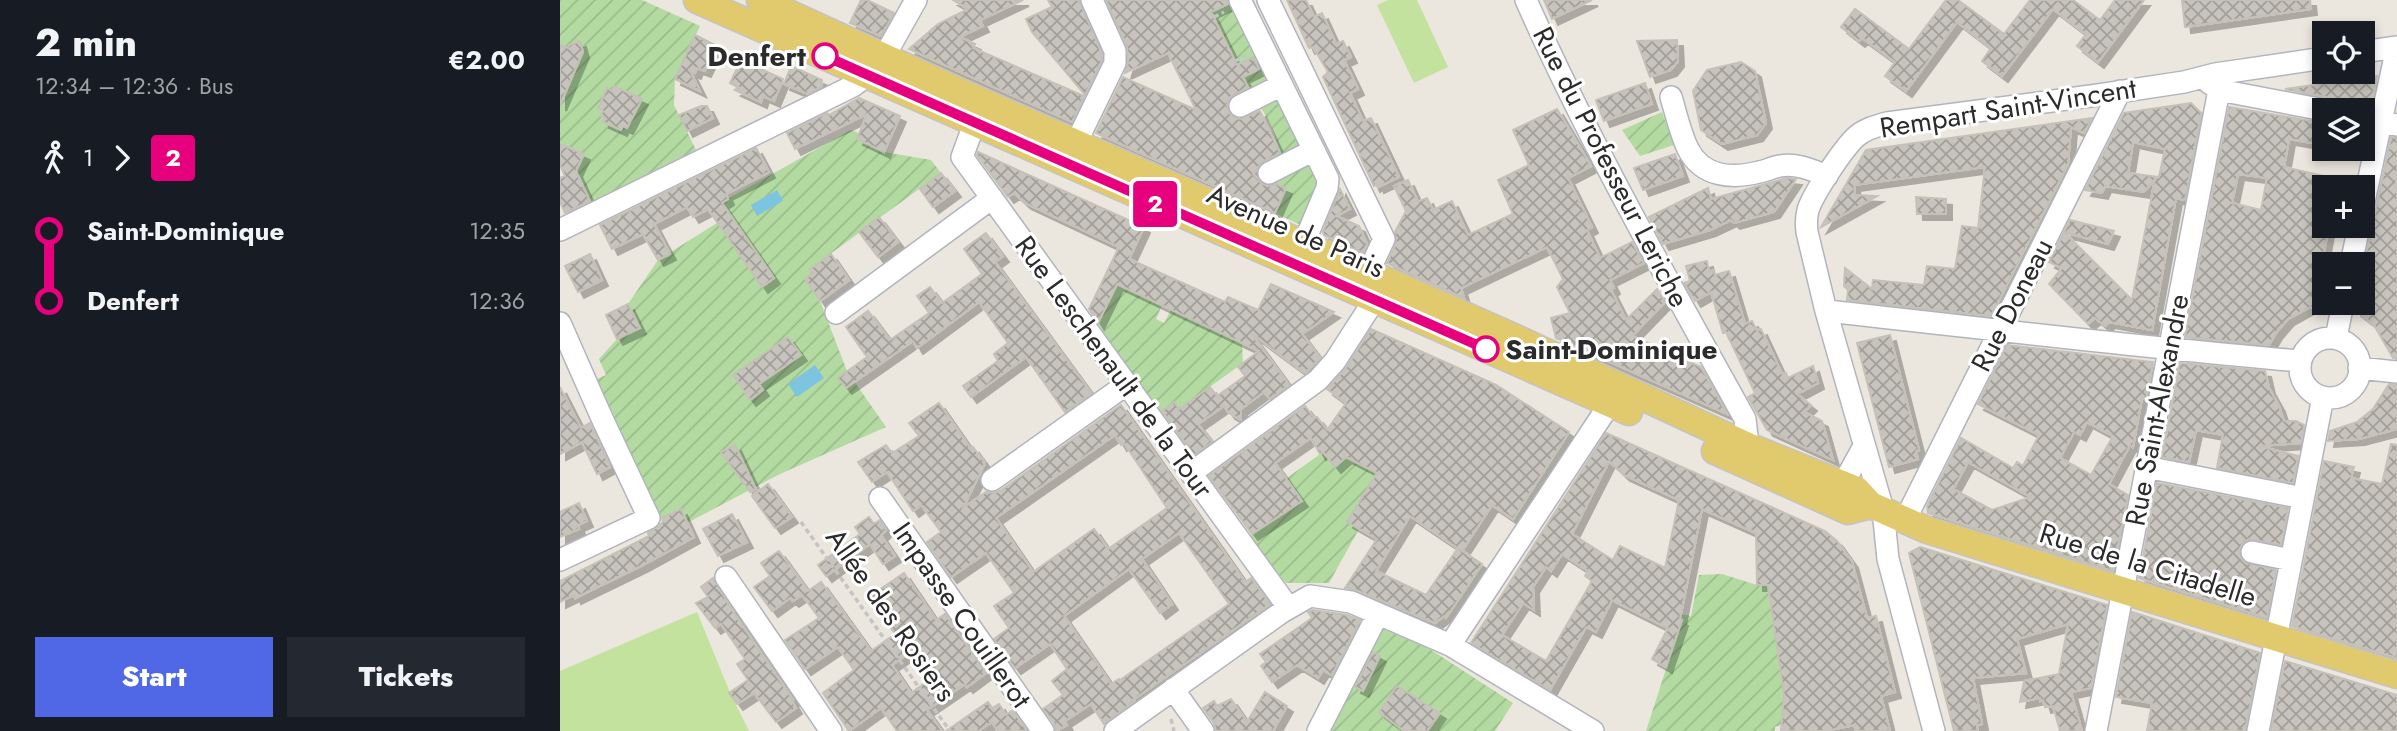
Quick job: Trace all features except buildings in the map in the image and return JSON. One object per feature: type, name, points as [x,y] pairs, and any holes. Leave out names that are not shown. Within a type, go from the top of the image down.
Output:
[{"type":"main road","name":"Avenue de Paris","points":[[697,0],[790,41],[942,83],[1516,338],[1616,396],[1839,507],[1848,511],[1895,515]]},
{"type":"main road","name":"Avenue de Paris","points":[[760,0],[975,122],[1375,299],[1843,484],[1895,515]]},
{"type":"main road","name":"Rue de la Citadelle","points":[[1895,515],[2122,591],[2397,675]]},
{"type":"street","points":[[560,230],[841,92],[876,66],[916,0]]},
{"type":"street","points":[[1065,138],[1115,63],[1115,51],[1092,0]]},
{"type":"street","points":[[1240,0],[1328,179],[1327,188],[1303,245]]},
{"type":"street","points":[[1268,0],[1384,239],[1368,273]]},
{"type":"street","name":"Rue du Professeur Leriche","points":[[1526,0],[1551,56],[1745,419],[1748,446]]},
{"type":"street","points":[[2369,175],[2397,47],[2375,50]]},
{"type":"street","name":"Rempart Saint-Vincent","points":[[1934,731],[1888,559],[1895,515],[1864,446],[1826,311],[1807,232],[1806,219],[1811,203],[1856,136],[1869,128],[1887,123],[2120,91],[2211,84],[2215,74],[2312,60]]},
{"type":"street","points":[[2211,84],[2312,107]]},
{"type":"street","name":"Rue Saint-Alexandre","points":[[2096,731],[2168,351],[2211,84]]},
{"type":"street","points":[[1240,106],[1282,85]]},
{"type":"street","name":"Rue Doneau","points":[[1895,515],[2000,329],[2120,91]]},
{"type":"street","points":[[1671,97],[1687,147],[1700,165],[1712,172],[1725,177],[1738,176],[1792,165],[1828,176]]},
{"type":"street","points":[[975,122],[987,116],[1065,138],[1081,160],[1134,194]]},
{"type":"street","name":"Rue Leschenault de la Tour","points":[[975,122],[962,156],[1289,607]]},
{"type":"street","points":[[1269,173],[1314,150]]},
{"type":"street","points":[[836,313],[992,198]]},
{"type":"street","points":[[1191,473],[1318,380],[1335,361],[1375,299]]},
{"type":"street","points":[[1826,311],[2000,329],[2168,351],[2301,361]]},
{"type":"street","points":[[2336,338],[2341,315]]},
{"type":"street","points":[[560,323],[649,518],[560,560]]},
{"type":"street","points":[[2336,338],[2353,349],[2360,368],[2348,391],[2332,397],[2323,397],[2307,387],[2302,379],[2301,361],[2304,352],[2318,340],[2336,338]]},
{"type":"street","points":[[2360,368],[2394,372]]},
{"type":"street","points":[[992,480],[1127,384]]},
{"type":"street","points":[[1450,645],[1616,396]]},
{"type":"street","points":[[2258,731],[2323,397]]},
{"type":"street","points":[[1843,484],[1864,446]]},
{"type":"street","points":[[2146,467],[2303,498]]},
{"type":"street","name":"Impasse Couillerot","points":[[880,498],[1043,731]]},
{"type":"street","points":[[1888,559],[1891,548],[1907,529],[1895,515]]},
{"type":"street","points":[[2252,552],[2291,561]]},
{"type":"street","points":[[726,577],[831,731]]},
{"type":"street","points":[[1115,731],[1289,607],[1310,596],[1341,599],[1450,645],[1593,731]]},
{"type":"street","points":[[1318,731],[1378,614]]},
{"type":"street","points":[[1173,689],[1203,731]]},
{"type":"path","name":"Allée des Rosiers","points":[[801,522],[950,731]]},
{"type":"green space","points":[[560,0],[642,0],[700,26],[675,79],[674,105],[696,150],[591,202],[576,171],[584,154],[560,143]]},
{"type":"green space","points":[[1219,0],[1253,0],[1338,178],[1311,144],[1283,159],[1271,125],[1243,77],[1254,71],[1248,60],[1237,65],[1211,12],[1222,7]]},
{"type":"green space","points":[[1388,0],[1417,0],[1448,67],[1414,83],[1377,5]]},
{"type":"green space","points":[[1662,112],[1674,145],[1640,156],[1622,130]]},
{"type":"green space","points":[[851,130],[859,133],[857,140],[884,152],[931,160],[941,173],[811,268],[813,273],[805,279],[820,301],[847,371],[886,427],[780,474],[687,523],[680,509],[661,519],[597,379],[606,375],[599,359],[617,339],[640,328],[628,304],[658,260],[717,223],[762,286],[774,278],[722,202]]},
{"type":"green space","points":[[1311,157],[1323,183],[1305,227],[1275,213],[1286,188],[1266,179]]},
{"type":"green space","points":[[1118,285],[1162,305],[1156,319],[1164,323],[1171,310],[1213,329],[1229,329],[1227,336],[1242,343],[1243,363],[1179,409],[1174,402],[1159,413],[1098,324]]},
{"type":"green space","points":[[1323,452],[1335,467],[1351,453],[1361,465],[1379,469],[1348,522],[1359,529],[1329,583],[1286,583],[1248,537],[1302,501],[1287,478]]},
{"type":"green space","points":[[1722,574],[1757,585],[1768,585],[1784,695],[1781,725],[1775,727],[1775,731],[1646,731],[1681,614],[1691,616],[1699,575]]},
{"type":"green space","points":[[697,612],[749,731],[560,731],[560,671]]},
{"type":"green space","points":[[1378,627],[1425,646],[1513,703],[1495,731],[1324,731]]},
{"type":"water","points":[[777,190],[783,201],[757,216],[751,205]]},
{"type":"water","points":[[815,365],[824,378],[797,397],[788,384]]},
{"type":"bus line","name":"2","points":[[825,56],[1486,349]]},
{"type":"place","name":"Denfert","points":[[825,56]]},
{"type":"place","name":"Saint-Dominique","points":[[1486,349]]}]
